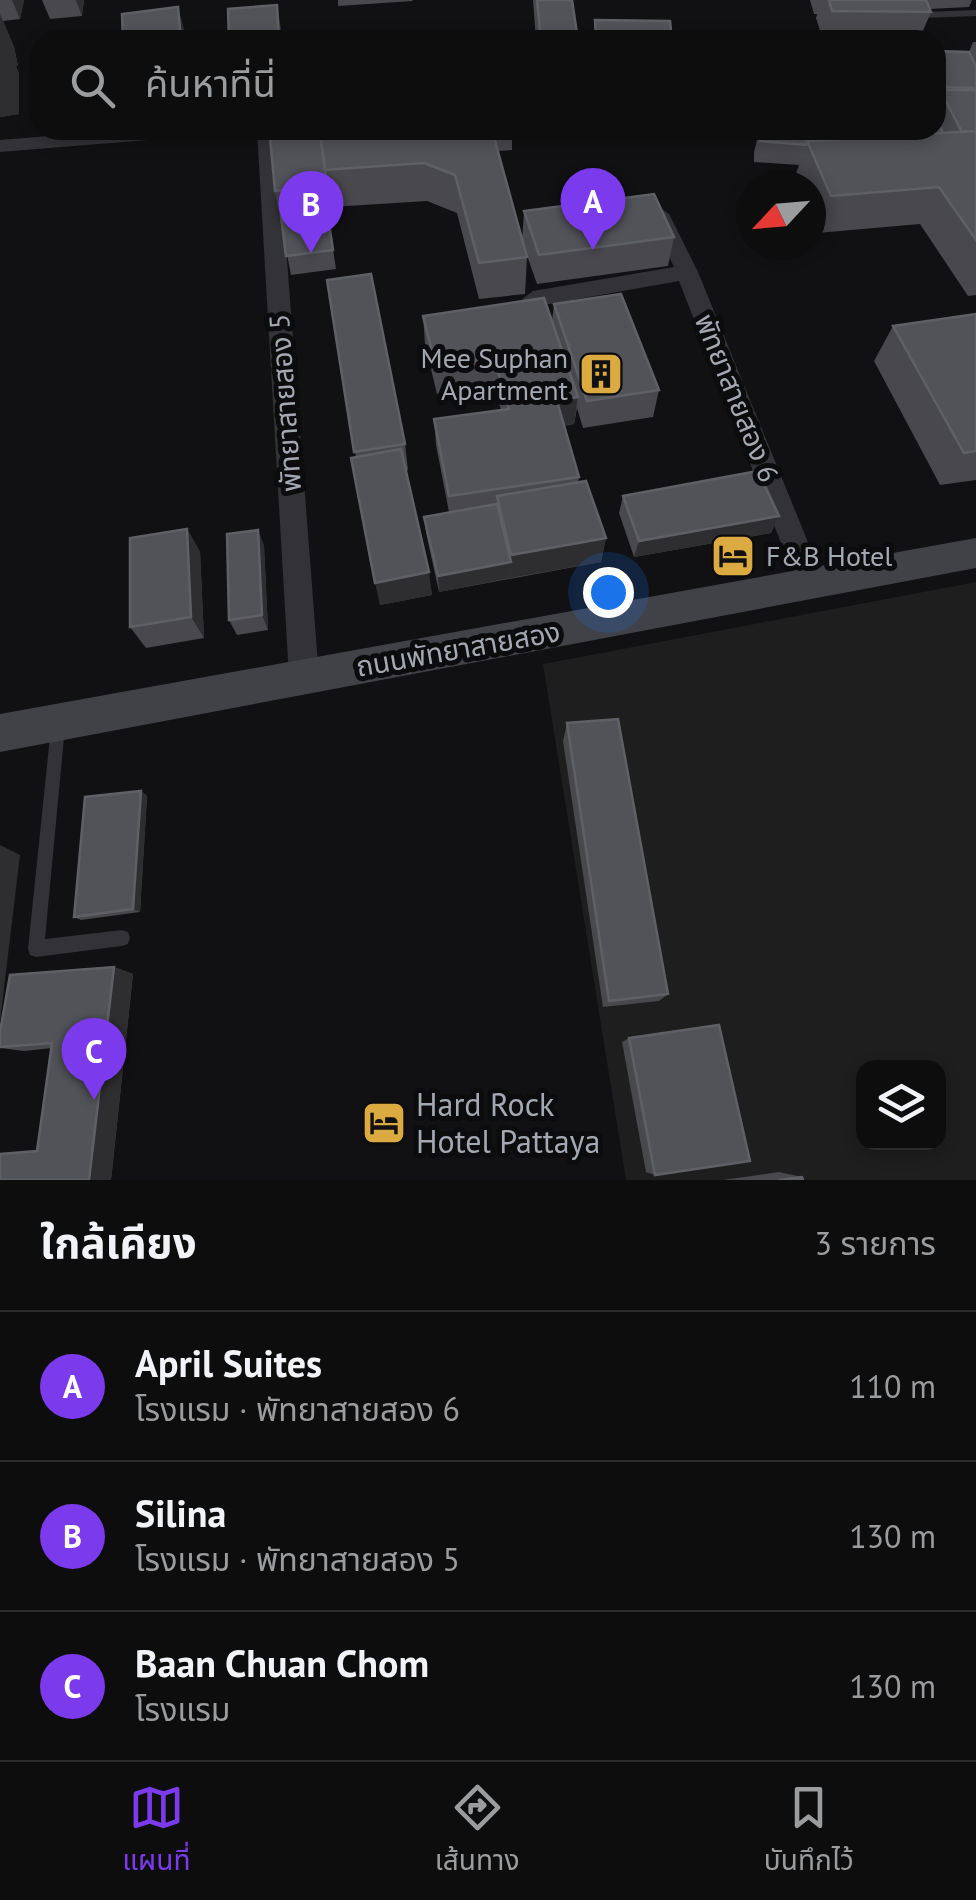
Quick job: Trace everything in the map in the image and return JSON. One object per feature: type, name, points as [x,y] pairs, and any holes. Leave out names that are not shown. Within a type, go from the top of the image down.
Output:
[{"type":"main road","name":"ถนนพัทยาสายสอง","points":[[0,733],[976,553]]},
{"type":"street","points":[[0,146],[74,140]]},
{"type":"street","name":"พัทยาสายสอง 5","points":[[267,140],[304,677]]},
{"type":"street","name":"พัทยาสายสอง 6","points":[[660,214],[687,272],[810,584]]},
{"type":"street","points":[[533,299],[687,272]]},
{"type":"lane","points":[[923,16],[976,13]]},
{"type":"lane","points":[[58,723],[36,949],[122,938]]},
{"type":"shaded area","points":[[976,582],[976,1180],[626,1180],[543,664]]},
{"type":"building","points":[[537,0],[572,0],[576,30],[540,30]]},
{"type":"building","points":[[829,0],[926,0],[931,12],[832,11]]},
{"type":"building","points":[[277,5],[278,30],[229,30],[228,9]]},
{"type":"building","points":[[178,7],[180,30],[123,30],[122,14]]},
{"type":"building","points":[[595,20],[670,21],[671,30],[596,30]]},
{"type":"building","points":[[946,51],[969,52],[976,66],[976,88],[946,87]]},
{"type":"building","points":[[946,90],[976,90],[976,131],[962,132],[946,101]]},
{"type":"building","points":[[976,131],[976,240],[939,187],[831,196],[826,170],[820,170],[807,141],[824,140],[946,140],[946,133]]},
{"type":"building","points":[[270,140],[321,140],[327,186],[275,191]]},
{"type":"building","points":[[321,140],[495,140],[527,257],[479,263],[455,175],[424,163],[325,170]]},
{"type":"building","points":[[760,140],[816,141],[807,141],[806,145]]},
{"type":"building","points":[[654,194],[674,237],[539,255],[524,211]]},
{"type":"building","points":[[327,210],[333,250],[286,256],[281,216]]},
{"type":"building","points":[[371,274],[405,444],[354,452],[327,280]]},
{"type":"building","points":[[621,294],[659,390],[587,401],[554,304]]},
{"type":"building","points":[[544,298],[578,397],[557,401],[579,477],[449,496],[434,419],[509,409],[494,358],[436,367],[423,316]]},
{"type":"building","points":[[976,314],[976,451],[964,453],[893,326]]},
{"type":"building","points":[[401,449],[429,572],[375,583],[351,458]]},
{"type":"building","points":[[758,471],[779,516],[639,541],[623,496]]},
{"type":"building","points":[[586,481],[606,538],[511,555],[497,496]]},
{"type":"building","points":[[497,504],[511,562],[438,576],[424,517]]},
{"type":"building","points":[[187,529],[191,617],[130,627],[130,538]]},
{"type":"building","points":[[258,530],[262,615],[229,620],[227,534]]},
{"type":"building","points":[[618,719],[668,994],[609,1001],[567,723]]},
{"type":"building","points":[[141,791],[133,909],[74,917],[85,797]]},
{"type":"building","points":[[114,967],[89,1180],[0,1180],[0,1154],[37,1151],[52,1043],[0,1047],[10,975]]},
{"type":"building","points":[[719,1025],[750,1161],[655,1175],[629,1038]]},
{"type":"place","name":"April Suites","points":[[593,250]]},
{"type":"place","name":"Silina","points":[[311,253]]},
{"type":"place","name":"Mee Suphan Apartment","points":[[601,374]]},
{"type":"place","name":"F&B Hotel","points":[[733,556]]},
{"type":"place","name":"Baan Chuan Chom","points":[[94,1100]]},
{"type":"place","name":"Hard Rock Hotel Pattaya","points":[[384,1123]]}]
